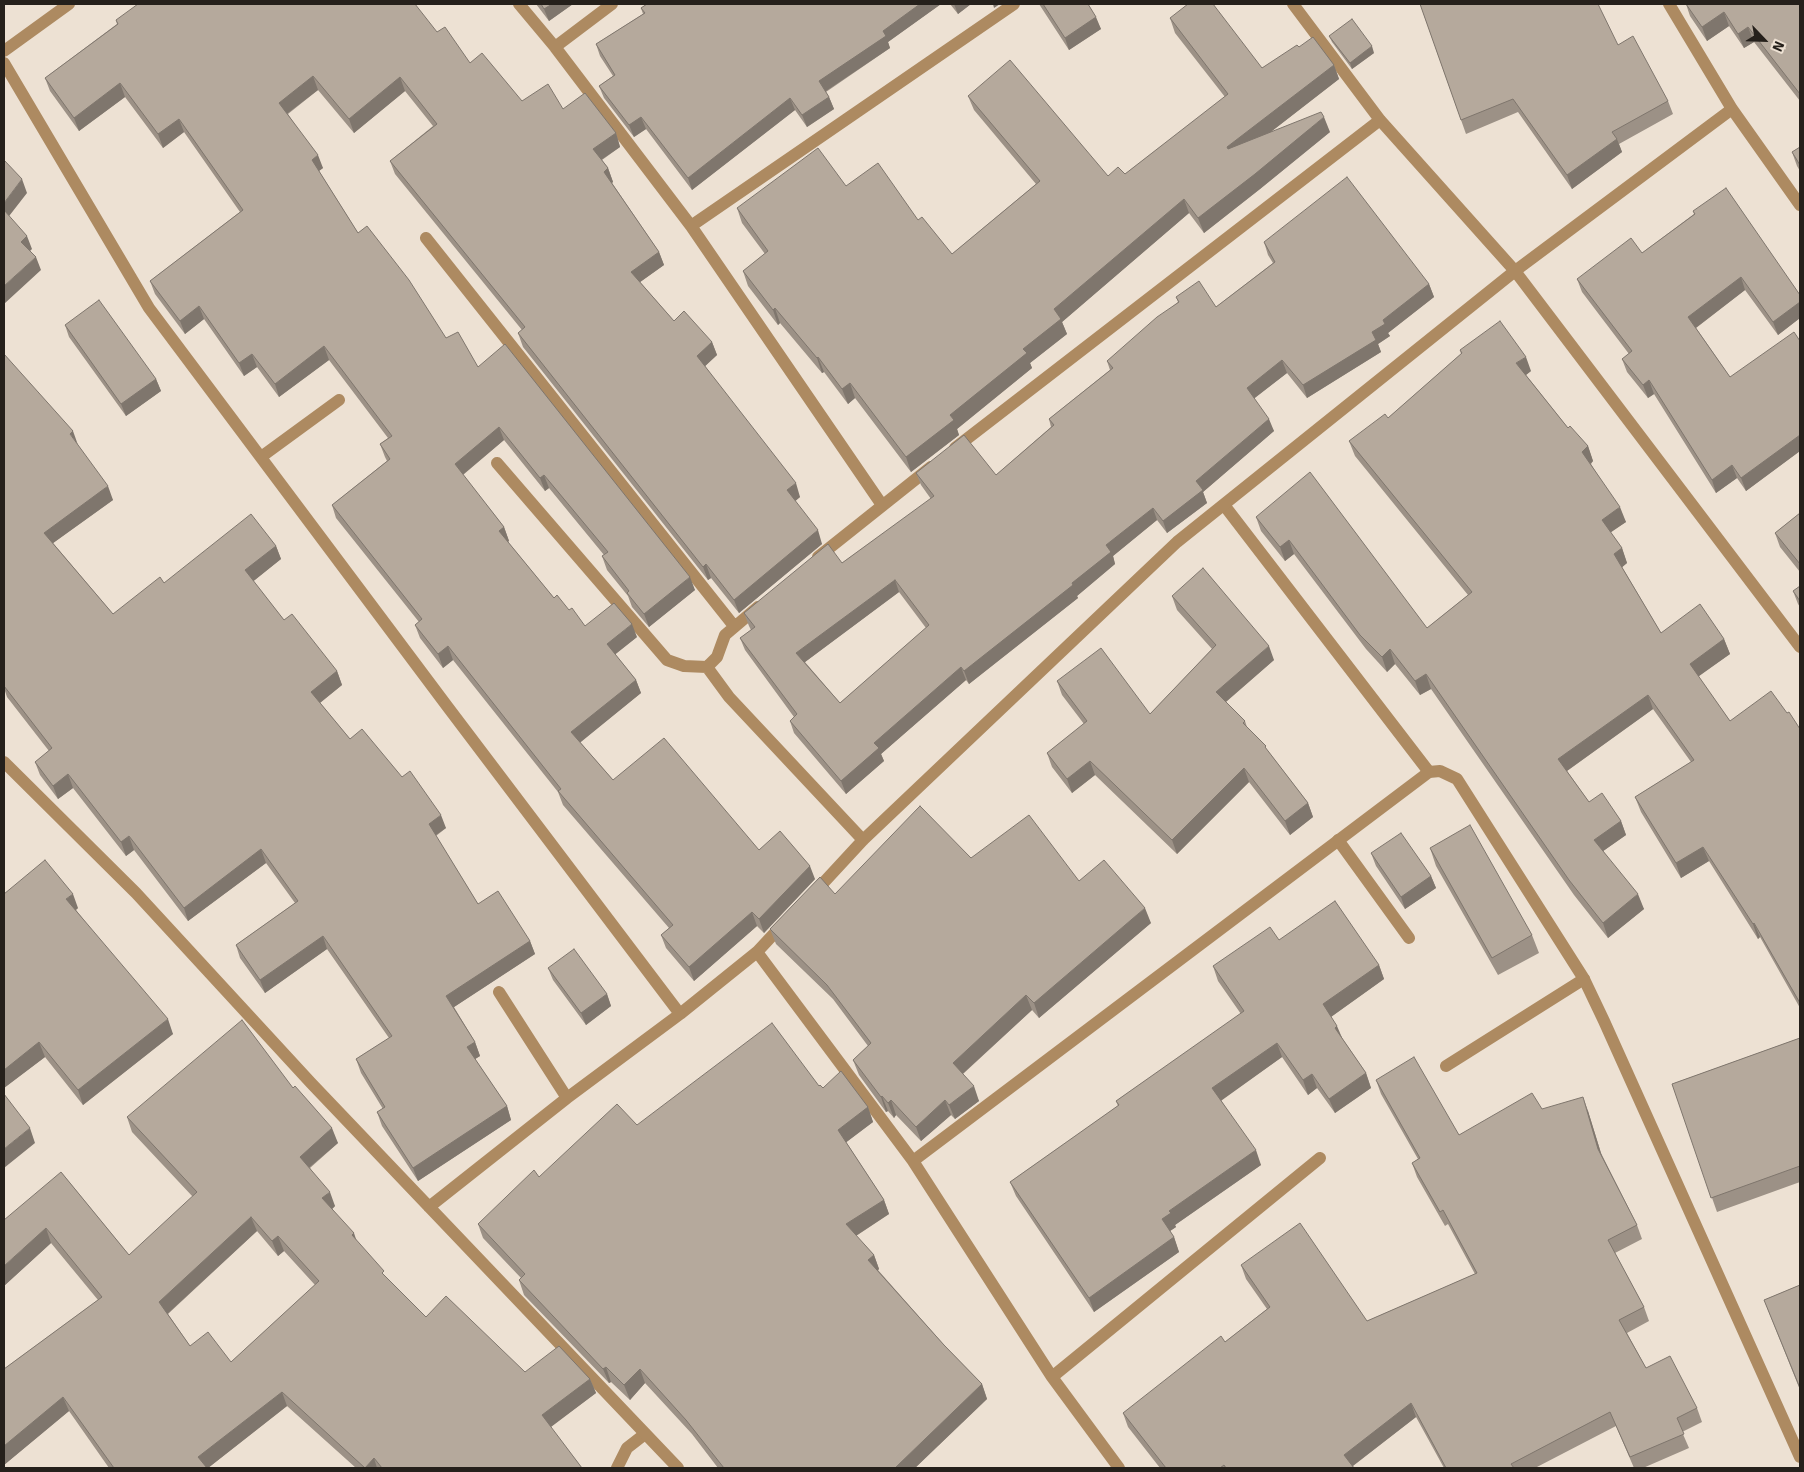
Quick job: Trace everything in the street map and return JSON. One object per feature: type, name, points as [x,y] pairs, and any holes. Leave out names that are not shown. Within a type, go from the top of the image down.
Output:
[{"type":"street","points":[[4,51],[69,4]]},
{"type":"street","points":[[519,4],[555,47],[691,226],[882,505]]},
{"type":"street","points":[[555,47],[612,4]]},
{"type":"street","points":[[691,226],[1014,4]]},
{"type":"street","points":[[1293,4],[1380,120],[1515,271],[1800,647]]},
{"type":"street","points":[[1669,4],[1732,110],[1800,205]]},
{"type":"street","points":[[4,63],[149,308],[446,706],[680,1014]]},
{"type":"street","points":[[804,903],[863,840],[1177,542],[1515,271],[1732,110]]},
{"type":"street","points":[[808,566],[882,505],[1380,120]]},
{"type":"street","points":[[426,238],[734,626]]},
{"type":"street","points":[[261,457],[339,400]]},
{"type":"street","points":[[497,463],[667,660],[684,666],[707,667],[717,657],[725,635],[771,596]]},
{"type":"street","points":[[1224,505],[1429,772]]},
{"type":"street","points":[[707,667],[729,697],[863,840]]},
{"type":"street","points":[[4,762],[136,893],[311,1083],[678,1468]]},
{"type":"street","points":[[913,1161],[1429,772],[1440,771],[1457,779],[1584,979],[1800,1457]]},
{"type":"street","points":[[1338,840],[1409,938]]},
{"type":"street","points":[[429,1207],[567,1098],[680,1014],[757,952],[790,917]]},
{"type":"street","points":[[757,952],[913,1161],[1052,1377],[1119,1468]]},
{"type":"street","points":[[1446,1066],[1584,979]]},
{"type":"street","points":[[499,992],[567,1098]]},
{"type":"street","points":[[1052,1377],[1320,1158]]},
{"type":"street","points":[[617,1468],[627,1448],[645,1434]]},
{"type":"building","points":[[138,4],[415,4],[437,32],[445,27],[470,63],[482,53],[522,101],[548,84],[563,109],[585,93],[616,133],[593,149],[608,168],[604,172],[659,252],[631,272],[674,321],[684,311],[712,342],[697,356],[796,483],[787,490],[818,530],[734,600],[706,564],[703,567],[518,333],[525,327],[390,161],[437,124],[400,77],[349,119],[313,76],[279,103],[318,155],[312,160],[358,233],[367,226],[409,280],[446,338],[458,332],[478,367],[505,344],[690,577],[644,614],[602,556],[608,552],[544,475],[540,478],[499,427],[455,464],[504,527],[499,531],[554,598],[557,595],[569,610],[572,608],[585,626],[614,603],[632,624],[607,644],[636,680],[571,732],[613,780],[664,738],[759,850],[780,831],[810,866],[759,919],[752,912],[689,967],[661,935],[673,925],[558,791],[561,789],[448,646],[438,654],[415,625],[422,619],[332,505],[390,459],[380,444],[392,436],[324,346],[275,384],[252,354],[239,363],[199,306],[180,321],[150,281],[243,210],[179,119],[158,134],[120,83],[74,118],[45,78],[118,24],[116,20]]},
{"type":"building","points":[[541,4],[552,4],[544,9]]},
{"type":"building","points":[[647,4],[920,4],[883,31],[886,36],[819,81],[829,97],[802,115],[790,98],[688,178],[641,117],[629,125],[599,86],[615,75],[596,44],[645,13],[641,8]]},
{"type":"building","points":[[1043,4],[1088,4],[1096,17],[1065,38]]},
{"type":"building","points":[[1188,4],[1213,4],[1262,68],[1313,37],[1334,65],[1227,147],[1228,149],[1321,112],[1324,117],[1198,218],[1184,199],[1054,309],[1061,319],[1023,349],[1027,353],[950,415],[954,420],[906,457],[850,383],[842,389],[818,357],[775,308],[773,310],[743,271],[768,251],[737,208],[818,148],[846,186],[878,163],[918,220],[922,217],[952,254],[1040,181],[968,96],[1010,60],[1108,176],[1118,167],[1125,174],[1228,94],[1170,18]]},
{"type":"building","points":[[1420,4],[1598,4],[1618,45],[1633,36],[1668,101],[1612,132],[1617,139],[1567,175],[1513,99],[1461,120]]},
{"type":"building","points":[[1686,4],[1800,4],[1800,94],[1748,27],[1738,34],[1724,12],[1702,27]]},
{"type":"building","points":[[1352,19],[1372,46],[1350,63],[1329,36]]},
{"type":"building","points":[[1800,147],[1800,165],[1792,152]]},
{"type":"building","points":[[4,160],[22,179],[4,203]]},
{"type":"building","points":[[1347,177],[1429,284],[1383,320],[1385,324],[1372,332],[1376,340],[1303,385],[1282,360],[1247,388],[1269,419],[1196,481],[1203,490],[1163,521],[1153,508],[1106,545],[1111,552],[1072,583],[1073,585],[964,671],[961,667],[874,743],[879,748],[841,781],[790,721],[797,714],[740,638],[755,627],[744,613],[828,544],[842,563],[934,496],[916,473],[964,435],[996,475],[1054,425],[1049,419],[1113,368],[1107,361],[1157,317],[1179,302],[1176,297],[1199,281],[1216,307],[1275,262],[1264,242]],"holes":[[[895,580],[929,625],[840,703],[796,653]]]},
{"type":"building","points":[[1726,188],[1800,295],[1800,302],[1773,322],[1741,277],[1688,317],[1730,377],[1794,332],[1800,341],[1800,435],[1741,478],[1732,465],[1712,480],[1649,380],[1643,385],[1622,359],[1632,351],[1577,279],[1631,238],[1642,253],[1695,214],[1693,211]]},
{"type":"building","points":[[4,210],[27,236],[21,242],[36,257],[4,286]]},
{"type":"building","points":[[99,300],[156,379],[121,404],[65,325]]},
{"type":"building","points":[[1500,321],[1526,357],[1516,363],[1568,428],[1570,426],[1588,446],[1582,452],[1620,507],[1602,520],[1622,548],[1614,554],[1661,633],[1700,604],[1724,639],[1690,664],[1730,721],[1771,691],[1787,713],[1789,712],[1800,729],[1800,1003],[1754,923],[1703,847],[1676,863],[1635,797],[1694,760],[1648,695],[1558,759],[1589,802],[1602,793],[1621,821],[1594,840],[1638,894],[1603,923],[1569,880],[1426,674],[1415,681],[1390,649],[1382,657],[1360,635],[1289,540],[1280,547],[1256,517],[1310,472],[1427,628],[1472,592],[1349,441],[1385,414],[1388,418],[1462,353],[1460,350]]},
{"type":"building","points":[[4,354],[73,431],[70,434],[108,486],[44,533],[113,614],[160,577],[164,583],[251,514],[276,546],[245,570],[284,620],[292,614],[337,671],[311,692],[350,739],[362,729],[402,777],[410,771],[441,815],[429,824],[478,904],[498,891],[530,941],[446,996],[475,1042],[467,1047],[507,1106],[413,1168],[377,1112],[385,1107],[356,1059],[392,1036],[323,936],[260,980],[236,945],[298,901],[261,849],[184,908],[129,836],[121,842],[68,774],[53,786],[35,762],[52,748],[4,686]]},
{"type":"building","points":[[1800,513],[1800,564],[1775,533]]},
{"type":"building","points":[[1203,568],[1269,646],[1216,692],[1245,721],[1243,723],[1266,746],[1308,803],[1285,821],[1244,768],[1172,840],[1090,761],[1067,779],[1047,753],[1087,721],[1057,681],[1101,648],[1150,714],[1216,645],[1172,596]]},
{"type":"building","points":[[1800,586],[1800,601],[1793,591]]},
{"type":"building","points":[[920,806],[971,858],[1029,815],[1079,881],[1104,860],[1145,908],[1034,1003],[1026,995],[953,1063],[974,1086],[949,1105],[945,1100],[916,1127],[891,1100],[888,1103],[881,1097],[853,1060],[871,1043],[827,985],[770,929],[820,877],[835,894]]},
{"type":"building","points":[[1470,825],[1532,935],[1492,958],[1430,848]]},
{"type":"building","points":[[1401,833],[1431,876],[1401,897],[1371,853]]},
{"type":"building","points":[[45,860],[73,894],[66,899],[168,1019],[78,1090],[39,1042],[4,1070],[4,894]]},
{"type":"building","points":[[1335,901],[1379,965],[1323,1004],[1337,1026],[1335,1028],[1366,1073],[1329,1099],[1312,1074],[1303,1080],[1277,1043],[1212,1088],[1256,1150],[1169,1211],[1171,1213],[1162,1219],[1174,1237],[1089,1298],[1010,1182],[1119,1105],[1116,1101],[1244,1011],[1213,966],[1270,927],[1279,940]]},
{"type":"building","points":[[574,949],[607,994],[581,1013],[548,968]]},
{"type":"building","points":[[242,1020],[293,1088],[295,1086],[332,1128],[300,1157],[330,1192],[322,1198],[354,1233],[352,1235],[384,1271],[382,1273],[426,1317],[446,1296],[525,1372],[559,1346],[590,1379],[542,1415],[582,1468],[382,1468],[374,1458],[365,1468],[282,1392],[198,1457],[207,1468],[114,1468],[63,1397],[4,1446],[4,1369],[102,1297],[46,1228],[4,1266],[4,1220],[61,1172],[129,1255],[197,1192],[127,1117]],"holes":[[[251,1217],[272,1241],[278,1236],[319,1281],[231,1362],[208,1332],[190,1346],[159,1302]]]},
{"type":"building","points":[[772,1023],[819,1086],[823,1088],[841,1071],[868,1107],[838,1130],[884,1200],[846,1224],[874,1255],[868,1260],[944,1345],[982,1384],[896,1468],[724,1468],[686,1420],[640,1369],[624,1385],[606,1367],[603,1369],[519,1280],[525,1274],[478,1224],[534,1170],[539,1177],[617,1104],[637,1125]]},
{"type":"building","points":[[1800,1038],[1800,1166],[1711,1198],[1672,1084]]},
{"type":"building","points":[[1414,1057],[1459,1135],[1532,1093],[1542,1109],[1583,1097],[1598,1149],[1637,1225],[1608,1240],[1644,1307],[1619,1320],[1646,1368],[1670,1356],[1697,1408],[1677,1418],[1684,1434],[1630,1457],[1610,1412],[1511,1464],[1514,1468],[1446,1468],[1411,1403],[1344,1455],[1354,1468],[1226,1468],[1224,1465],[1220,1468],[1166,1468],[1123,1413],[1221,1336],[1225,1342],[1270,1307],[1241,1265],[1300,1223],[1367,1321],[1477,1273],[1443,1210],[1440,1212],[1412,1163],[1420,1158],[1376,1080]]},
{"type":"building","points":[[4,1094],[30,1128],[4,1149]]},
{"type":"building","points":[[1800,1285],[1800,1388],[1764,1300]]}]
